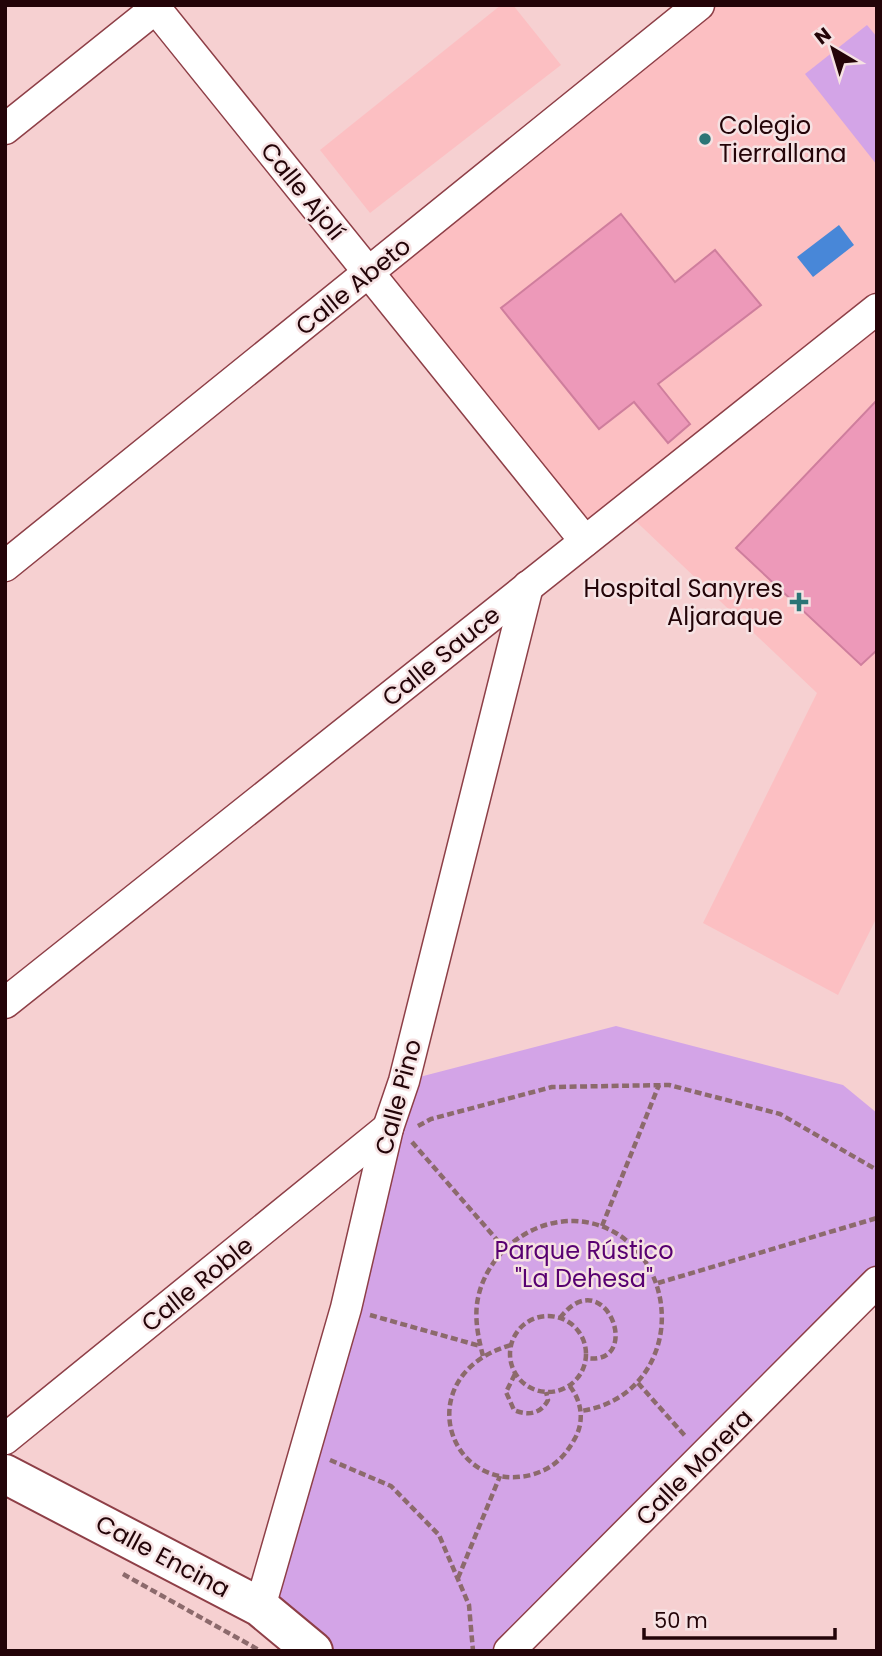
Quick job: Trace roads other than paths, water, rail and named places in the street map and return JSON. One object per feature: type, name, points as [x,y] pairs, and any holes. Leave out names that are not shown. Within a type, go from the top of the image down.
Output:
[{"type":"street","name":"Calle Abeto","points":[[5,566],[699,5]]},
{"type":"street","name":"Calle Ajolí","points":[[155,7],[585,541]]},
{"type":"street","points":[[5,129],[155,7]]},
{"type":"street","name":"Calle Sauce","points":[[5,1003],[877,309]]},
{"type":"street","name":"Calle Pino","points":[[260,1607],[396,1131],[404,1081],[528,586]]},
{"type":"street","name":"Calle Roble","points":[[5,1439],[396,1131]]},
{"type":"street","name":"Calle Morera","points":[[509,1651],[877,1282]]},
{"type":"street","name":"Calle Encina","points":[[5,1474],[260,1607],[313,1651]]},
{"type":"water","points":[[839,225],[854,245],[813,277],[797,257]]},
{"type":"place","name":"Colegio Tierrallana","points":[[705,139]]},
{"type":"place","name":"Hospital Sanyres Aljaraque","points":[[799,602]]},
{"type":"park label","name":"Parque Rústico \"La Dehesa\"","points":[[584,1264]]}]
